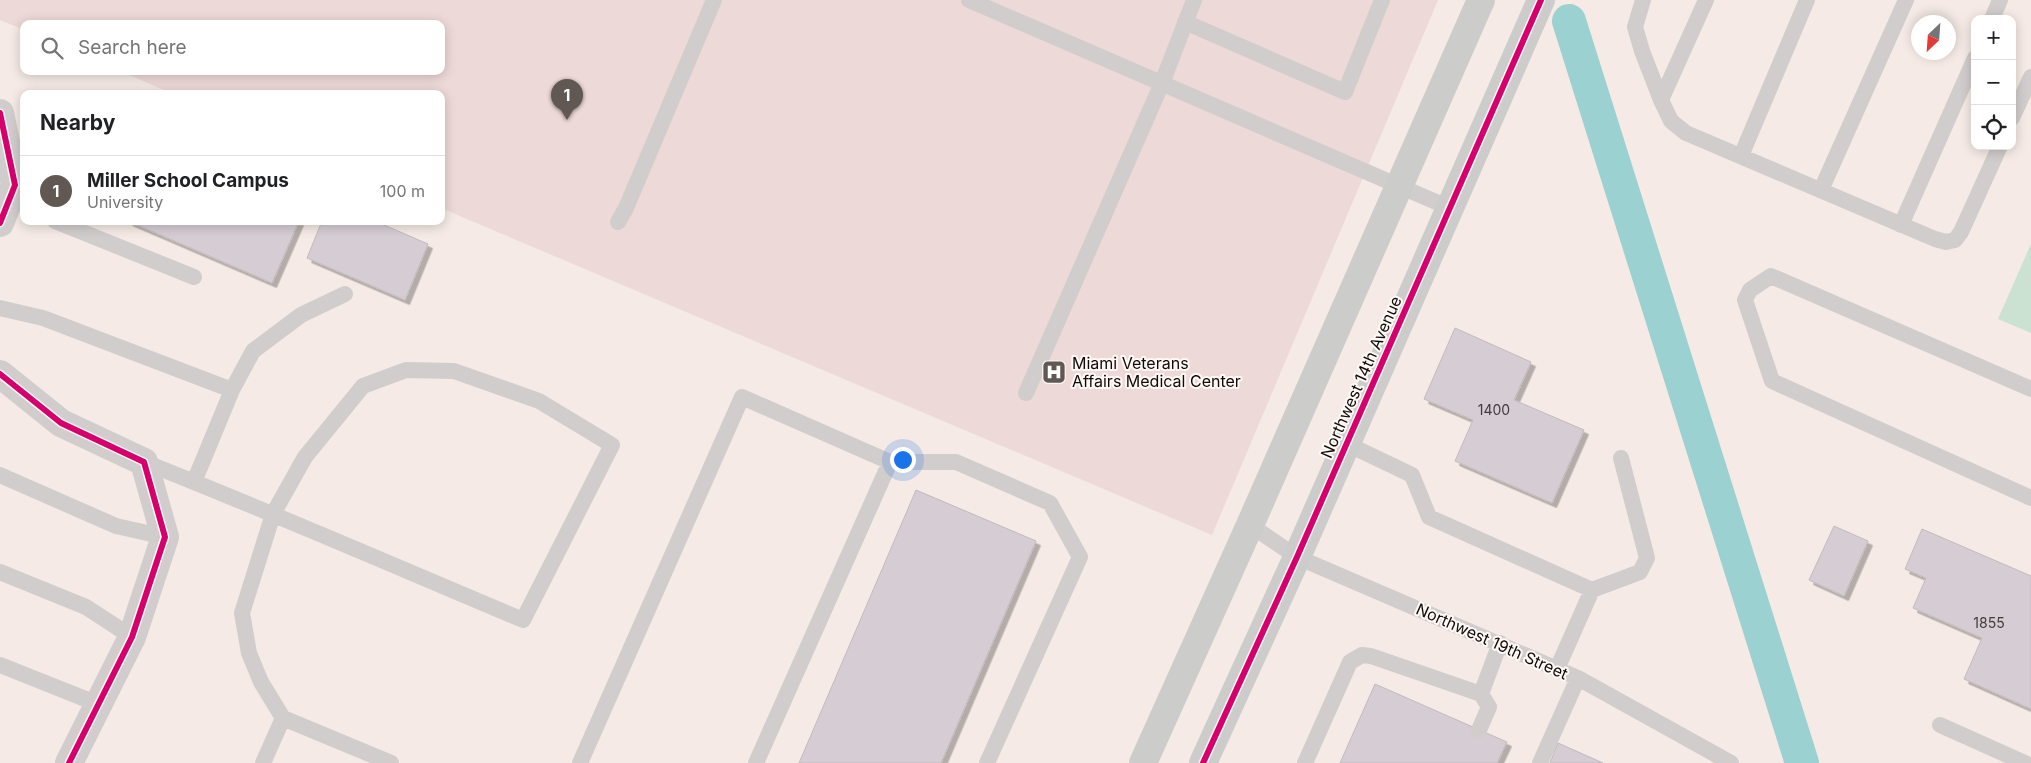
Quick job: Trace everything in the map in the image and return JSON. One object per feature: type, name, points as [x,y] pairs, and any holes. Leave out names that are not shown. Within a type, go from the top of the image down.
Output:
[{"type":"street","points":[[1143,763],[1250,526],[1481,0]]},
{"type":"street","name":"Northwest 14th Avenue","points":[[1203,763],[1297,557],[1541,0]]},
{"type":"street","points":[[0,113],[15,185],[11,211]]},
{"type":"street","points":[[0,374],[61,423],[144,462],[166,537],[132,637],[69,763]]},
{"type":"lane","points":[[618,222],[626,208],[714,0]]},
{"type":"lane","points":[[968,0],[1450,208]]},
{"type":"lane","points":[[1026,393],[1162,83],[1194,0]]},
{"type":"lane","points":[[1185,22],[1345,92],[1382,0]]},
{"type":"lane","points":[[1643,0],[1635,27],[1661,100],[1671,121],[1686,133],[1901,225],[1935,239],[1946,242],[1955,240],[1961,232],[1998,150]]},
{"type":"lane","points":[[1661,100],[1706,0]]},
{"type":"lane","points":[[1741,156],[1807,0]]},
{"type":"lane","points":[[1821,190],[1906,0]]},
{"type":"lane","points":[[1994,15],[2000,0]]},
{"type":"lane","points":[[1901,225],[1974,60]]},
{"type":"lane","points":[[2016,109],[2031,76]]},
{"type":"lane","points":[[65,225],[194,277]]},
{"type":"lane","points":[[2031,389],[1771,276],[1750,290],[1745,300],[1772,381],[2031,498]]},
{"type":"lane","points":[[194,482],[232,390],[253,351],[301,315],[345,294]]},
{"type":"lane","points":[[0,308],[43,318],[232,390]]},
{"type":"lane","points":[[144,462],[273,514],[523,620],[612,445],[539,401],[520,394],[454,371],[406,370],[363,386],[305,457],[273,514],[242,613],[252,660],[261,682],[283,718],[390,763]]},
{"type":"lane","points":[[580,763],[742,398],[890,462],[956,462],[1050,502],[1080,557],[986,763]]},
{"type":"lane","points":[[1347,444],[1412,475],[1429,517],[1592,590],[1640,572],[1647,558],[1621,458]]},
{"type":"lane","points":[[756,763],[890,462]]},
{"type":"lane","points":[[0,474],[116,526],[166,537]]},
{"type":"lane","name":"Northwest 19th Street","points":[[1250,526],[1297,557],[1578,678],[1731,763]]},
{"type":"lane","points":[[0,572],[86,607],[132,637]]},
{"type":"lane","points":[[1557,669],[1592,590]]},
{"type":"lane","points":[[1482,694],[1500,643]]},
{"type":"lane","points":[[1305,763],[1350,662],[1362,655],[1371,656],[1482,694],[1489,707],[1479,730]]},
{"type":"lane","points":[[0,665],[98,704]]},
{"type":"lane","points":[[1540,763],[1578,678]]},
{"type":"lane","points":[[263,763],[283,718]]},
{"type":"lane","points":[[1940,725],[2025,763]]},
{"type":"shaded area","name":"Miami Veterans Affairs Medical Center","points":[[0,0],[1438,0],[1212,535],[445,210],[445,90],[164,90],[129,75],[445,75],[445,20],[20,20],[20,28],[0,20]]},
{"type":"green space","points":[[2031,244],[2031,333],[1998,319]]},
{"type":"building","points":[[137,225],[297,225],[272,283]]},
{"type":"building","points":[[320,225],[384,225],[428,244],[405,300],[307,258]]},
{"type":"building","points":[[1455,328],[1531,362],[1514,400],[1584,430],[1552,503],[1455,461],[1473,420],[1424,399]]},
{"type":"building","points":[[916,490],[1036,541],[941,763],[799,763]]},
{"type":"building","points":[[1834,526],[1868,541],[1844,596],[1809,580]]},
{"type":"building","points":[[1922,529],[2031,576],[2031,709],[1964,679],[1982,638],[1913,608],[1926,578],[1905,569]]},
{"type":"building","points":[[1375,684],[1507,742],[1497,763],[1340,763]]},
{"type":"building","points":[[1558,743],[1603,763],[1550,763]]},
{"type":"waterway","points":[[1569,21],[1802,763]]},
{"type":"cycle path","points":[[1203,763],[1297,557],[1541,0]]},
{"type":"cycle path","points":[[0,113],[15,185],[0,223]]},
{"type":"cycle path","points":[[0,374],[61,423],[144,462],[165,537],[132,637],[69,763]]},
{"type":"place","name":"Miller School Campus","points":[[567,120]]},
{"type":"place","name":"Miami Veterans Affairs Medical Center","points":[[1054,372]]}]
